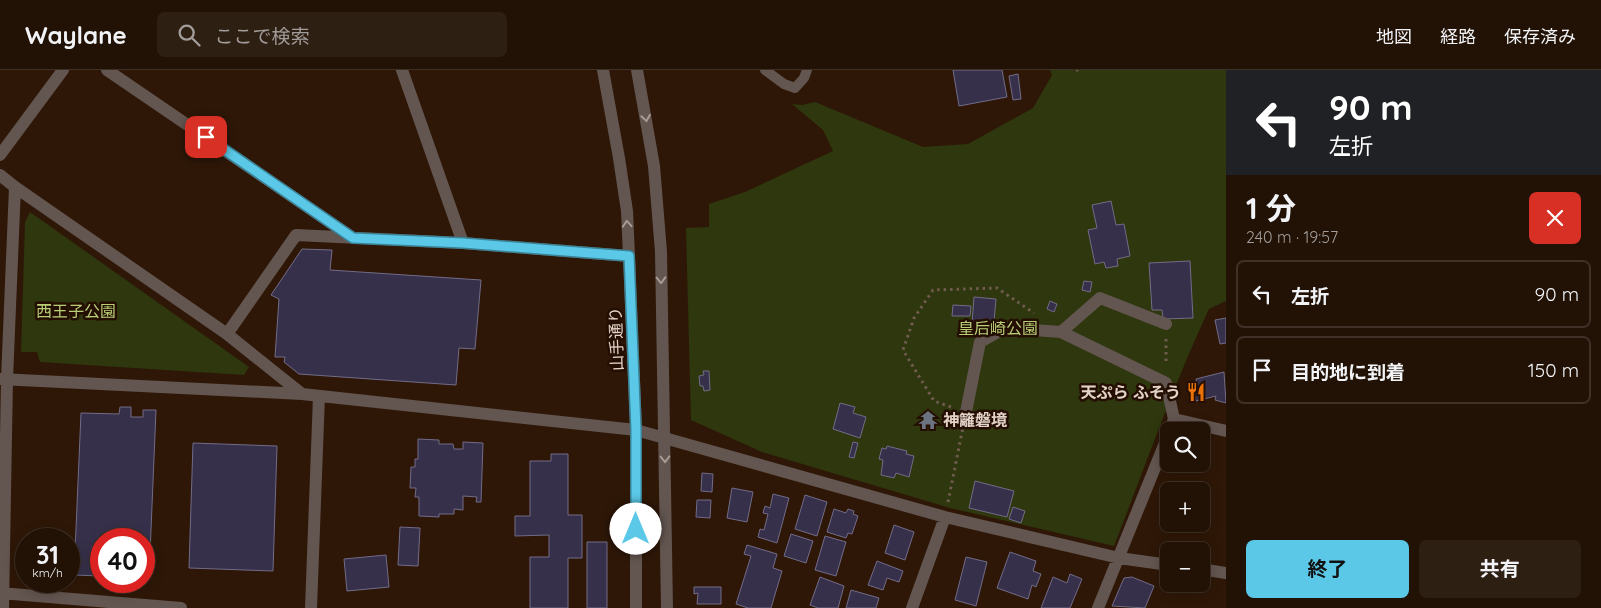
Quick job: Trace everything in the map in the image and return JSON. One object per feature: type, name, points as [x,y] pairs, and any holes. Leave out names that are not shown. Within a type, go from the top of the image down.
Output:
[{"type":"street","points":[[0,155],[63,70]]},
{"type":"street","points":[[108,70],[353,238]]},
{"type":"street","points":[[402,70],[463,243]]},
{"type":"street","name":"山手通り","points":[[603,70],[624,193],[629,256],[636,430],[636,608]]},
{"type":"street","points":[[637,70],[654,166],[661,252],[669,607]]},
{"type":"street","points":[[0,175],[227,334],[302,394]]},
{"type":"street","points":[[3,608],[3,379],[5,305],[15,187]]},
{"type":"street","points":[[227,334],[296,235],[463,243],[629,256]]},
{"type":"street","points":[[1061,332],[1100,298],[1166,324]]},
{"type":"street","points":[[966,412],[980,342],[1005,328],[1061,332],[1166,383],[1174,419],[1173,422]]},
{"type":"street","points":[[3,379],[302,394],[636,430],[945,517],[1120,558],[1160,563]]},
{"type":"street","points":[[311,608],[319,396]]},
{"type":"street","points":[[1174,419],[1226,431]]},
{"type":"street","points":[[1098,608],[1120,558],[1160,455]]},
{"type":"street","points":[[912,608],[945,517]]},
{"type":"street","points":[[1210,570],[1226,572]]},
{"type":"street","points":[[2,593],[181,608]]},
{"type":"lane","points":[[765,70],[784,84],[795,88],[804,78],[807,70]]},
{"type":"path","points":[[1076,70],[1082,70]]},
{"type":"path","points":[[945,517],[966,412],[934,401],[903,350],[914,318],[933,290],[997,288],[1037,315]]},
{"type":"path","points":[[1166,324],[1166,383]]},
{"type":"green space","name":"皇后崎公園","points":[[1050,70],[1226,70],[1226,301],[1209,309],[1160,422],[1114,546],[950,508],[762,452],[691,420],[686,228],[709,227],[709,204],[745,192],[833,151],[823,130],[792,104],[802,105],[815,102],[923,147],[968,144],[1033,108],[1052,75]]},
{"type":"green space","name":"西王子公園","points":[[30,212],[249,367],[244,375],[40,362],[37,352],[21,352],[25,222]]},
{"type":"building","points":[[953,70],[1002,70],[1007,97],[959,106]]},
{"type":"building","points":[[1018,74],[1021,99],[1013,100],[1009,76]]},
{"type":"building","points":[[1111,201],[1116,225],[1124,224],[1130,256],[1117,259],[1118,266],[1106,268],[1104,262],[1095,264],[1088,230],[1097,228],[1092,205]]},
{"type":"building","points":[[302,249],[332,250],[330,270],[481,280],[475,349],[459,348],[456,385],[299,374],[284,362],[285,357],[275,357],[279,299],[271,295]]},
{"type":"building","points":[[1190,261],[1193,318],[1163,319],[1162,310],[1152,310],[1149,263]]},
{"type":"building","points":[[1084,281],[1092,282],[1090,292],[1082,290]]},
{"type":"building","points":[[974,297],[996,299],[994,321],[991,324],[972,323]]},
{"type":"building","points":[[1050,301],[1057,304],[1054,312],[1047,309]]},
{"type":"building","points":[[953,305],[971,306],[970,316],[952,316]]},
{"type":"building","points":[[1226,318],[1226,343],[1220,344],[1215,320]]},
{"type":"building","points":[[703,371],[709,371],[710,390],[704,391],[703,386],[700,386],[699,376],[704,375]]},
{"type":"building","points":[[1224,372],[1226,403],[1215,400],[1216,396],[1196,401],[1191,386],[1197,384],[1196,379]]},
{"type":"building","points":[[840,403],[855,407],[853,413],[866,417],[860,438],[833,429]]},
{"type":"building","points":[[120,407],[131,407],[131,417],[143,417],[143,410],[156,410],[151,528],[90,528],[90,576],[80,575],[80,528],[76,528],[81,413],[119,414]]},
{"type":"building","points":[[418,439],[439,440],[439,444],[453,444],[454,449],[463,449],[463,442],[483,443],[481,502],[476,502],[477,497],[463,496],[463,510],[454,509],[454,514],[439,514],[439,517],[419,516],[419,497],[415,497],[416,488],[410,488],[411,467],[415,467],[415,459],[418,459]]},
{"type":"building","points":[[853,442],[858,443],[854,458],[849,457]]},
{"type":"building","points":[[193,443],[277,446],[273,571],[189,568]]},
{"type":"building","points":[[887,446],[907,451],[906,454],[914,456],[909,477],[896,473],[894,478],[881,475],[883,460],[879,459],[882,448],[886,449]]},
{"type":"building","points":[[551,454],[568,454],[568,515],[582,515],[582,558],[568,558],[568,608],[530,608],[530,557],[549,557],[549,535],[515,536],[515,516],[530,516],[530,461],[551,461]]},
{"type":"building","points":[[702,473],[713,474],[712,492],[701,491]]},
{"type":"building","points":[[975,481],[1014,491],[1007,517],[969,508]]},
{"type":"building","points":[[732,488],[753,492],[747,522],[727,518]]},
{"type":"building","points":[[773,494],[789,498],[777,543],[758,537],[760,529],[764,530],[768,514],[763,513],[765,506],[770,508]]},
{"type":"building","points":[[805,495],[827,502],[817,536],[795,529]]},
{"type":"building","points":[[697,500],[711,500],[710,518],[696,517]]},
{"type":"building","points":[[1013,507],[1025,511],[1021,523],[1009,519]]},
{"type":"building","points":[[834,509],[846,513],[848,509],[854,511],[853,514],[858,516],[852,534],[848,533],[846,538],[827,532]]},
{"type":"building","points":[[894,525],[914,532],[905,560],[885,553]]},
{"type":"building","points":[[400,527],[420,528],[418,566],[398,565]]},
{"type":"building","points":[[791,534],[813,541],[806,563],[784,556]]},
{"type":"building","points":[[825,536],[846,542],[836,576],[815,570]]},
{"type":"building","points":[[587,542],[607,542],[607,608],[587,608]]},
{"type":"building","points":[[747,545],[777,554],[773,568],[782,571],[771,608],[748,608],[736,604],[751,556],[744,554]]},
{"type":"building","points":[[1010,552],[1036,561],[1033,571],[1041,574],[1036,587],[1032,585],[1028,599],[997,588]]},
{"type":"building","points":[[386,555],[389,587],[347,591],[344,559]]},
{"type":"building","points":[[966,557],[987,562],[976,606],[955,600]]},
{"type":"building","points":[[877,561],[903,571],[899,582],[887,578],[883,590],[868,585]]},
{"type":"building","points":[[1070,574],[1082,579],[1070,608],[1041,608],[1053,577],[1067,583]]},
{"type":"building","points":[[820,577],[844,586],[838,608],[818,608],[810,605]]},
{"type":"building","points":[[1132,577],[1154,586],[1145,608],[1112,606],[1124,578]]},
{"type":"building","points":[[694,587],[721,587],[721,604],[697,604],[698,593],[694,594]]},
{"type":"building","points":[[851,590],[879,598],[876,608],[846,608]]},
{"type":"place","name":"天ぷら ふそう","points":[[1196,392]]},
{"type":"place","name":"神籬磐境","points":[[928,420]]},
{"type":"route","points":[[206,137],[353,238],[463,243],[629,256],[636,430],[636,529]]}]
